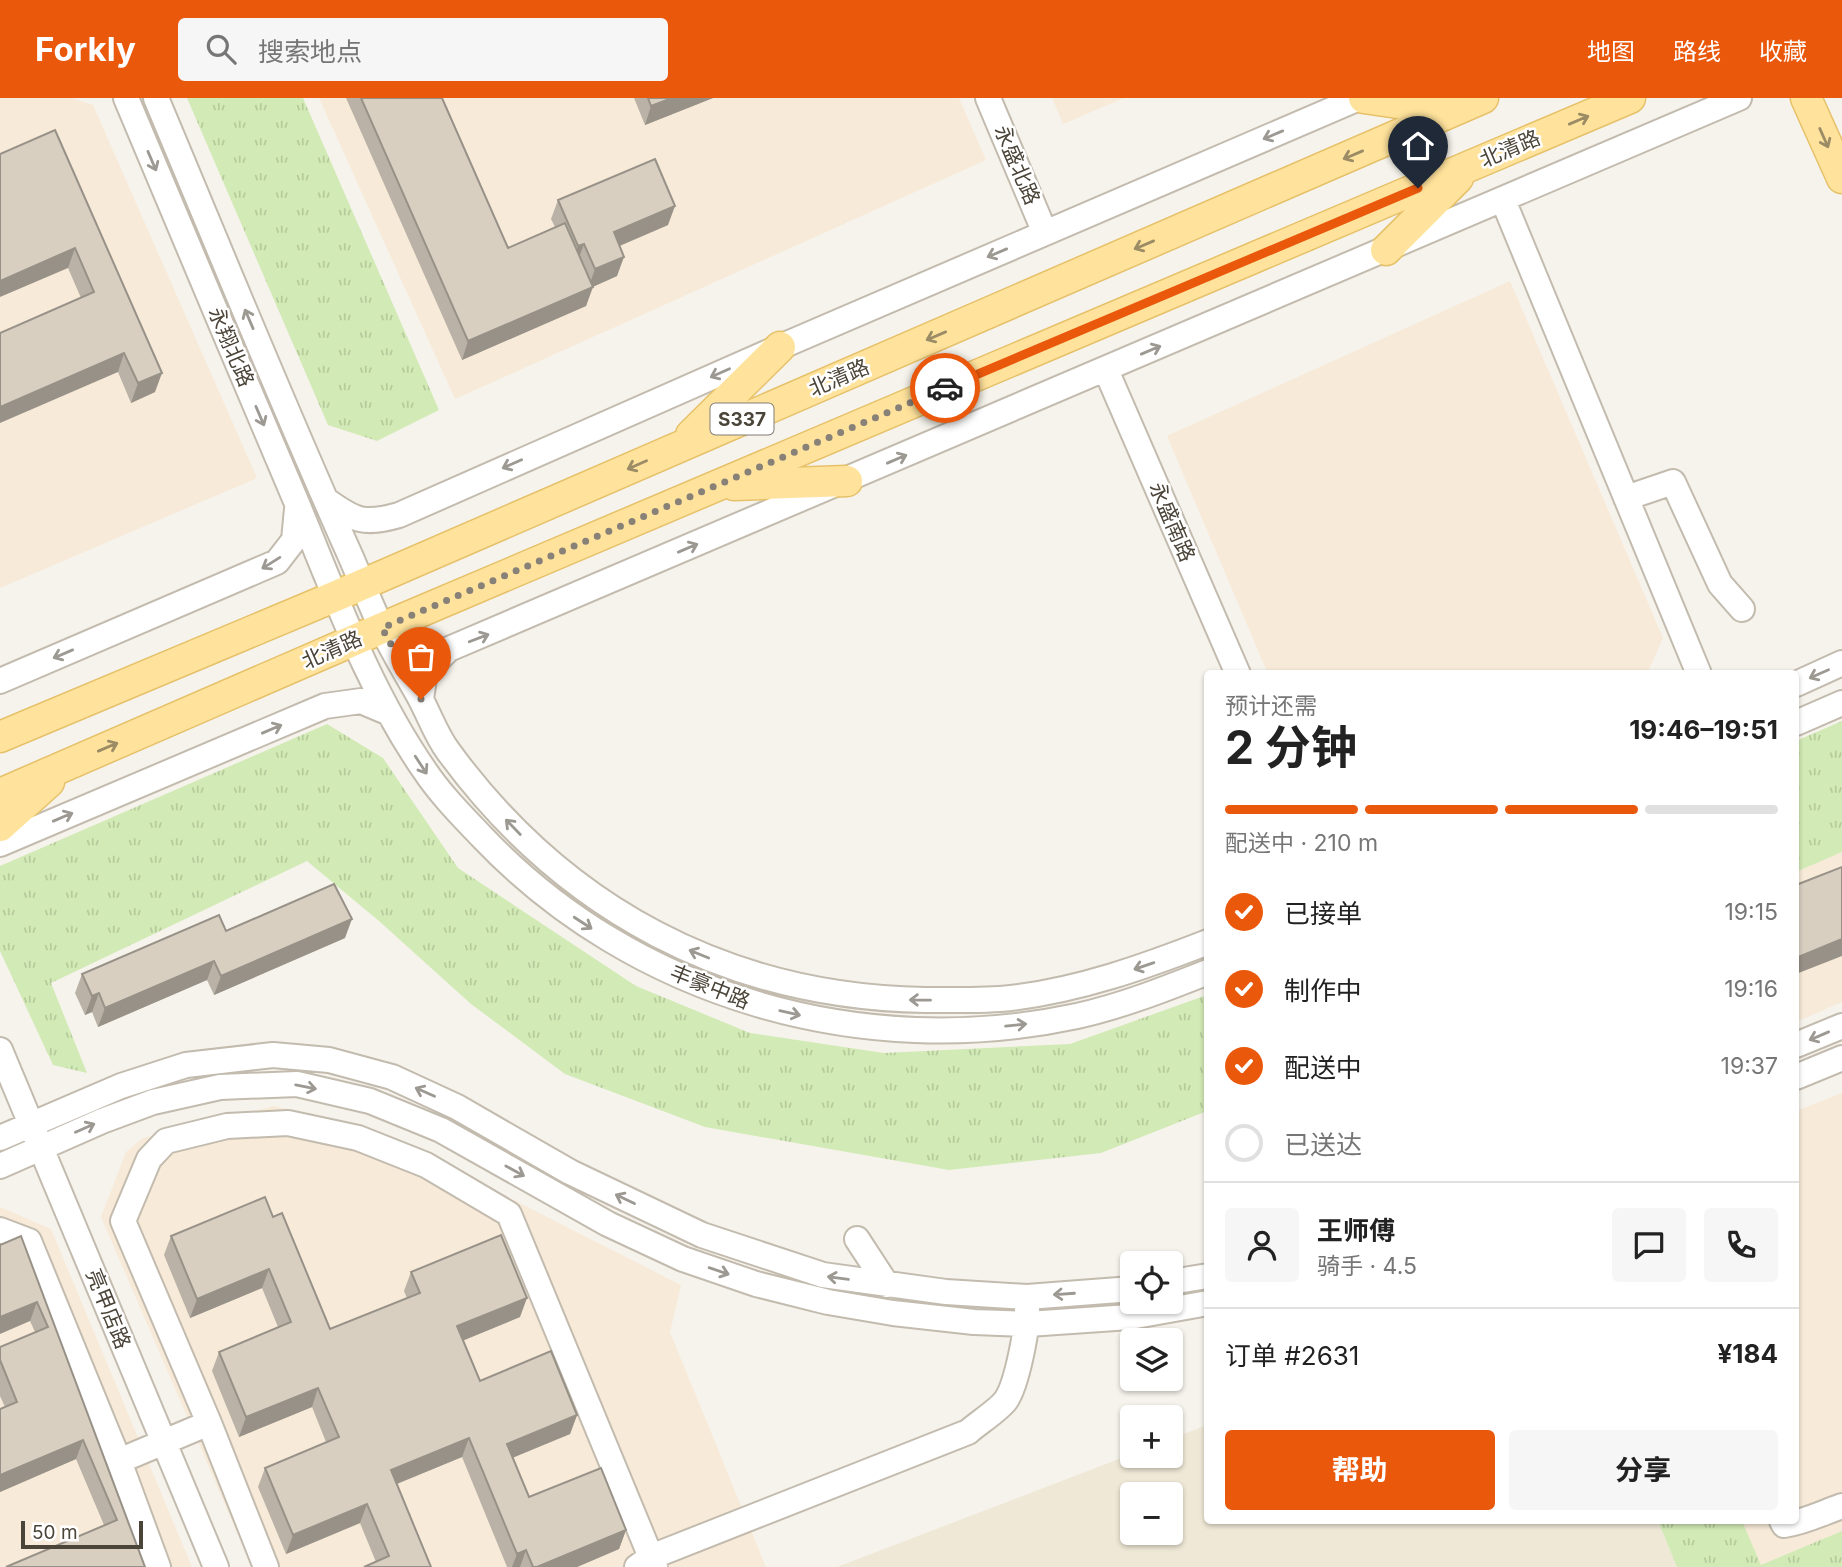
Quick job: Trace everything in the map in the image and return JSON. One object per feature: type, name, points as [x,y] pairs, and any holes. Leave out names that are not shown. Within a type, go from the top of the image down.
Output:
[{"type":"main road","points":[[1364,98],[1453,111]]},
{"type":"main road","name":"北清路","points":[[0,737],[336,596],[1483,98]]},
{"type":"main road","name":"北清路","points":[[0,794],[382,628],[1630,98]]},
{"type":"main road","points":[[1807,98],[1842,178]]},
{"type":"main road","points":[[1386,250],[1469,166]]},
{"type":"main road","points":[[680,447],[780,346]]},
{"type":"main road","points":[[716,486],[847,481]]},
{"type":"main road","points":[[0,722],[41,719]]},
{"type":"main road","points":[[0,826],[67,765]]},
{"type":"street","name":"永翔北路","points":[[126,98],[355,640]]},
{"type":"street","name":"永翔北路","points":[[156,98],[324,498],[382,628]]},
{"type":"street","name":"永盛北路","points":[[988,98],[1045,233]]},
{"type":"street","points":[[324,498],[350,517],[376,522],[399,515],[780,346],[1359,98]]},
{"type":"street","name":"北清路","points":[[421,699],[425,672],[449,649],[1738,98]]},
{"type":"street","points":[[1503,200],[1697,670]]},
{"type":"street","name":"永盛南路","points":[[1106,370],[1236,670]]},
{"type":"street","points":[[1626,498],[1673,482],[1720,584],[1742,609]]},
{"type":"street","points":[[0,681],[277,562],[294,540],[298,505]]},
{"type":"street","name":"丰豪中路","points":[[382,628],[445,747],[476,787],[516,831],[555,867],[628,920],[670,943],[761,976],[830,993],[885,999],[1012,998],[1076,986],[1133,970],[1204,943]]},
{"type":"street","name":"丰豪中路","points":[[355,640],[387,712],[426,774],[498,854],[536,888],[614,943],[696,984],[745,1002],[795,1015],[853,1025],[909,1030],[963,1029],[1018,1025],[1078,1016],[1157,993],[1204,974]]},
{"type":"street","points":[[1799,683],[1842,663]]},
{"type":"street","points":[[0,844],[326,706],[361,701],[387,712]]},
{"type":"street","points":[[1799,722],[1842,703]]},
{"type":"street","points":[[1799,1044],[1842,1026]]},
{"type":"street","name":"亮甲店路","points":[[0,1050],[216,1567]]},
{"type":"street","points":[[0,1138],[121,1086],[186,1065],[273,1055],[328,1060],[392,1077],[457,1107],[570,1172],[702,1235],[823,1275],[946,1292],[1027,1297],[1120,1290]]},
{"type":"street","points":[[1799,1076],[1842,1059]]},
{"type":"street","points":[[0,1166],[102,1121],[153,1102],[220,1087],[297,1084],[370,1101],[441,1130],[608,1224],[683,1259],[756,1284],[828,1302],[974,1322],[1028,1324],[1130,1317],[1204,1304]]},
{"type":"street","points":[[266,1567],[209,1423],[123,1221],[149,1159],[166,1141],[227,1126],[288,1124],[358,1138],[426,1165],[509,1214],[647,1564],[968,1432],[1006,1400],[1028,1324],[1027,1297]]},
{"type":"street","points":[[0,1230],[29,1241],[119,1461],[159,1567]]},
{"type":"street","points":[[857,1238],[887,1285]]},
{"type":"street","points":[[1183,1280],[1204,1277]]},
{"type":"street","points":[[119,1461],[209,1423]]},
{"type":"street","points":[[1799,1522],[1842,1506]]},
{"type":"shaded area","points":[[0,98],[72,98],[93,105],[257,478],[0,588]]},
{"type":"shaded area","points":[[319,98],[959,98],[986,160],[455,399]]},
{"type":"shaded area","points":[[1052,98],[1124,98],[1063,124]]},
{"type":"shaded area","points":[[1510,281],[1663,638],[1649,670],[1266,670],[1167,436]]},
{"type":"shaded area","points":[[1842,852],[1842,1002],[1799,1021],[1799,871]]},
{"type":"shaded area","points":[[1842,1093],[1842,1531],[1761,1565],[1743,1524],[1799,1524],[1799,1110]]},
{"type":"shaded area","points":[[274,1106],[379,1132],[681,1285],[670,1332],[766,1567],[252,1567],[101,1217],[126,1152],[143,1138]]},
{"type":"shaded area","points":[[0,1207],[51,1229],[192,1567],[0,1567]]},
{"type":"shaded area","points":[[1204,1426],[1204,1524],[1659,1524],[1677,1567],[837,1567],[1120,1459],[1120,1468],[1183,1468],[1183,1434]]},
{"type":"green space","points":[[187,98],[303,98],[439,410],[377,441],[328,425]]},
{"type":"green space","points":[[1842,721],[1842,852],[1799,871],[1799,740]]},
{"type":"green space","points":[[327,724],[383,758],[458,868],[636,986],[750,1033],[884,1053],[1070,1044],[1204,996],[1204,1112],[1101,1153],[949,1170],[705,1127],[565,1074],[471,1004],[307,861],[51,983],[87,1073],[53,1065],[0,951],[0,866]]},
{"type":"green space","points":[[1659,1524],[1743,1524],[1761,1565],[1842,1531],[1842,1567],[1677,1567]]},
{"type":"building","points":[[361,98],[442,98],[508,248],[565,223],[593,287],[468,341]]},
{"type":"building","points":[[648,98],[672,98],[651,106]]},
{"type":"building","points":[[55,130],[162,373],[138,383],[124,353],[0,407],[0,333],[94,292],[75,248],[0,281],[0,154]]},
{"type":"building","points":[[655,159],[675,206],[614,232],[624,257],[595,269],[584,244],[578,246],[558,200]]},
{"type":"building","points":[[1842,867],[1842,939],[1799,957],[1799,884]]},
{"type":"building","points":[[334,884],[352,919],[221,976],[214,961],[105,1008],[99,993],[92,996],[82,974],[219,915],[226,931]]},
{"type":"building","points":[[265,1197],[273,1217],[282,1213],[330,1329],[420,1293],[411,1272],[501,1235],[527,1298],[457,1326],[480,1381],[551,1351],[577,1415],[507,1444],[529,1497],[601,1468],[626,1530],[533,1567],[526,1550],[517,1554],[469,1438],[391,1470],[431,1567],[364,1567],[389,1556],[367,1504],[293,1535],[265,1468],[339,1437],[318,1388],[246,1417],[219,1352],[291,1322],[269,1269],[197,1299],[171,1236]]},
{"type":"building","points":[[21,1236],[145,1567],[6,1567],[117,1520],[83,1440],[0,1475],[0,1409],[17,1402],[0,1360],[0,1347],[48,1327],[37,1302],[0,1317],[0,1245]]},
{"type":"way so far","points":[[421,699],[382,628],[945,388]]},
{"type":"route","points":[[945,388],[1418,188]]}]
